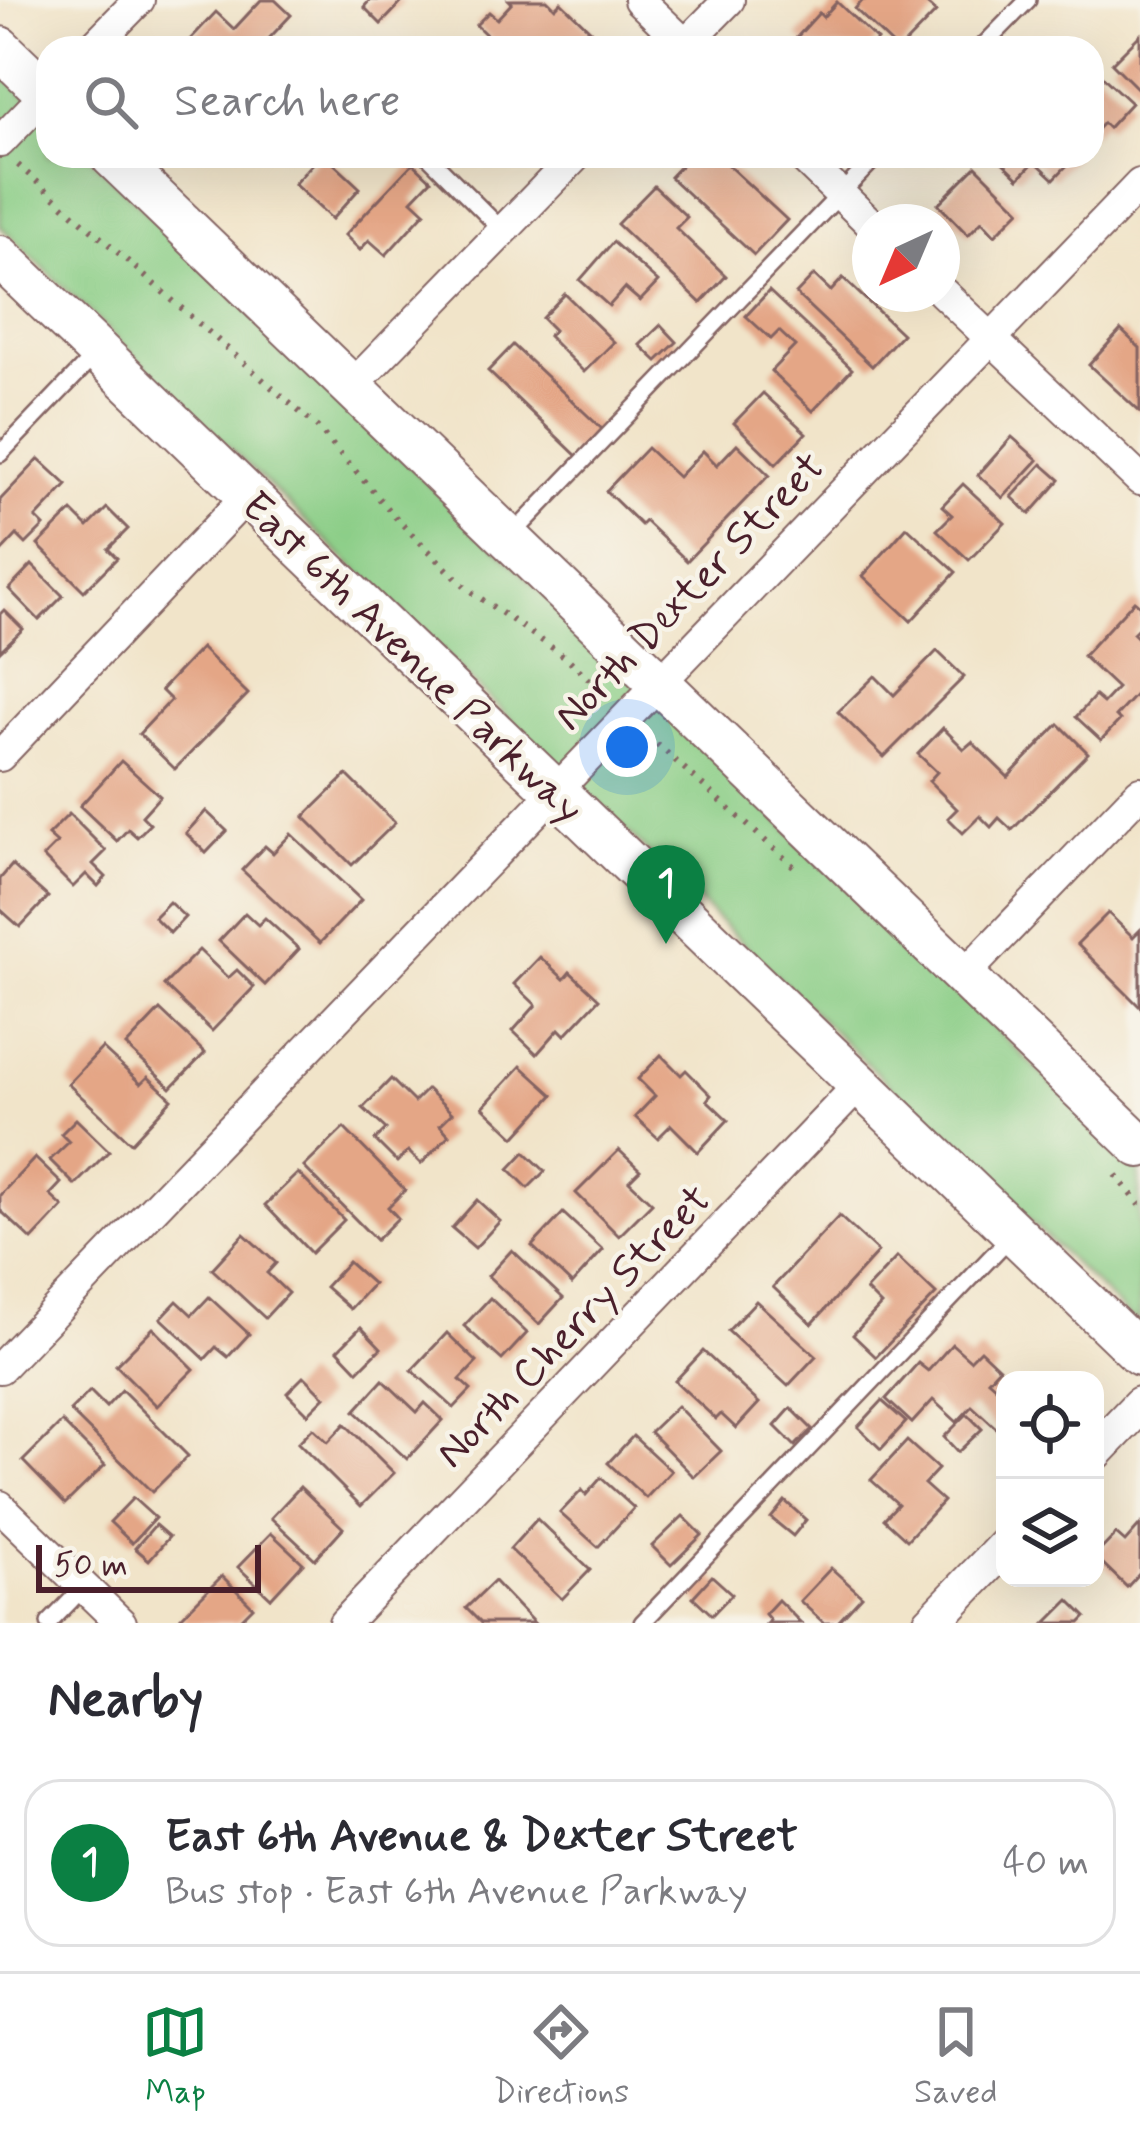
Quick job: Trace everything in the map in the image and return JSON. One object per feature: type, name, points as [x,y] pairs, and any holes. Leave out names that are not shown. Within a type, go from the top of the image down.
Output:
[{"type":"main road","points":[[0,48],[36,82]]},
{"type":"main road","points":[[124,168],[964,975],[1124,1155]]},
{"type":"main road","name":"East 6th Avenue Parkway","points":[[0,256],[1140,1354]]},
{"type":"street","points":[[104,36],[139,0]]},
{"type":"street","points":[[640,0],[675,36]]},
{"type":"street","points":[[696,36],[729,0]]},
{"type":"street","points":[[9,153],[36,111]]},
{"type":"street","points":[[351,387],[564,168]]},
{"type":"street","points":[[813,168],[852,206]]},
{"type":"street","name":"North Dexter Street","points":[[0,1368],[1140,184]]},
{"type":"street","points":[[960,309],[1140,480]]},
{"type":"street","points":[[0,756],[248,495]]},
{"type":"street","points":[[964,975],[1140,792]]},
{"type":"street","name":"North Cherry Street","points":[[344,1623],[860,1084]]},
{"type":"street","points":[[1104,1443],[1140,1405]]},
{"type":"street","points":[[0,1506],[121,1623]]},
{"type":"street","points":[[931,1623],[996,1555]]},
{"type":"lane","points":[[993,36],[1028,0]]},
{"type":"lane","points":[[440,168],[503,231]]},
{"type":"lane","points":[[509,538],[865,168]]},
{"type":"lane","points":[[0,454],[98,352]]},
{"type":"lane","points":[[642,1623],[1014,1233]]},
{"type":"lane","points":[[50,1623],[84,1587]]},
{"type":"path","points":[[9,153],[317,428],[467,589],[567,658],[807,878]]},
{"type":"path","points":[[1124,1155],[1140,1205]]},
{"type":"green space","points":[[0,71],[36,106],[36,168],[101,168],[1139,1167],[1140,1321],[1130,1318],[0,226]]},
{"type":"building","points":[[261,0],[275,0],[291,15],[271,36],[193,36],[216,12],[234,29]]},
{"type":"building","points":[[370,0],[404,0],[381,24],[364,7]]},
{"type":"building","points":[[509,0],[547,0],[555,8],[561,2],[596,36],[487,36],[476,25],[489,12],[497,19],[512,3]]},
{"type":"building","points":[[863,0],[922,0],[936,12],[913,36],[883,36],[855,9]]},
{"type":"building","points":[[837,2],[873,36],[798,36],[819,13],[823,17]]},
{"type":"building","points":[[1140,35],[1140,91],[1112,63]]},
{"type":"building","points":[[1104,78],[1131,103],[1108,128],[1104,124]]},
{"type":"building","points":[[309,168],[339,168],[360,188],[332,219],[294,184]]},
{"type":"building","points":[[408,168],[418,168],[431,180],[412,200],[425,212],[386,255],[369,240],[360,250],[345,235]]},
{"type":"building","points":[[679,168],[731,168],[787,220],[754,255],[670,177]]},
{"type":"building","points":[[978,168],[1020,210],[995,235],[982,221],[968,235],[960,227],[960,204],[938,204]]},
{"type":"building","points":[[1009,168],[1028,168],[1019,178]]},
{"type":"building","points":[[1042,168],[1065,168],[1054,179]]},
{"type":"building","points":[[654,186],[687,217],[676,228],[726,276],[701,303],[617,224]]},
{"type":"building","points":[[613,242],[658,282],[640,301],[625,288],[609,306],[580,280]]},
{"type":"building","points":[[814,275],[831,291],[843,278],[852,287],[852,312],[879,312],[902,334],[872,366],[796,294]]},
{"type":"building","points":[[769,291],[852,369],[813,411],[771,371],[795,346],[779,331],[771,339],[746,316]]},
{"type":"building","points":[[565,294],[614,342],[584,372],[548,336],[554,330],[542,318]]},
{"type":"building","points":[[661,325],[677,342],[657,361],[640,345]]},
{"type":"building","points":[[1121,330],[1140,348],[1140,412],[1089,365]]},
{"type":"building","points":[[513,345],[602,429],[577,456],[488,371]]},
{"type":"building","points":[[763,393],[806,433],[776,464],[734,423]]},
{"type":"building","points":[[1012,437],[1038,460],[1003,498],[978,475]]},
{"type":"building","points":[[737,444],[769,475],[687,561],[606,491],[647,448],[678,477],[703,451],[717,465]]},
{"type":"building","points":[[39,459],[67,485],[36,518],[44,526],[26,544],[17,535],[0,553],[0,500]]},
{"type":"building","points":[[1042,464],[1060,480],[1030,514],[1012,497]]},
{"type":"building","points":[[963,484],[1005,523],[969,560],[937,530],[952,515],[942,506]]},
{"type":"building","points":[[107,508],[128,529],[108,549],[117,558],[84,591],[38,545],[72,511],[88,527]]},
{"type":"building","points":[[907,527],[956,572],[911,621],[863,576]]},
{"type":"building","points":[[32,565],[63,596],[39,620],[9,589]]},
{"type":"building","points":[[1134,601],[1140,606],[1140,626],[1133,633],[1140,640],[1140,690],[1101,740],[1076,717],[1095,696],[1103,703],[1117,688],[1083,656]]},
{"type":"building","points":[[4,610],[23,629],[0,651],[0,614]]},
{"type":"building","points":[[201,648],[248,694],[175,769],[139,734],[171,700],[161,690]]},
{"type":"building","points":[[937,651],[964,677],[884,757],[838,712],[875,676],[894,695]]},
{"type":"building","points":[[1059,724],[1088,753],[1012,830],[999,818],[991,827],[980,816],[963,833],[948,818],[957,809],[929,781],[937,772],[918,754],[943,728],[964,749],[972,742],[1008,777]]},
{"type":"building","points":[[121,761],[160,796],[142,816],[150,824],[137,837],[128,829],[117,841],[80,806]]},
{"type":"building","points":[[347,775],[395,823],[352,865],[304,817]]},
{"type":"building","points":[[206,811],[227,831],[206,853],[186,833]]},
{"type":"building","points":[[69,814],[106,851],[93,864],[106,877],[98,886],[86,874],[73,887],[43,857],[57,843],[48,835]]},
{"type":"building","points":[[291,834],[361,900],[320,943],[242,870],[265,846],[273,853]]},
{"type":"building","points":[[12,865],[48,897],[20,927],[0,909],[0,879]]},
{"type":"building","points":[[169,902],[185,917],[170,933],[154,917]]},
{"type":"building","points":[[245,913],[258,925],[265,918],[299,949],[265,985],[219,941]]},
{"type":"building","points":[[1108,913],[1133,937],[1140,930],[1140,1007],[1077,944]]},
{"type":"building","points":[[199,950],[228,978],[237,970],[254,987],[212,1031],[164,985]]},
{"type":"building","points":[[540,957],[564,979],[570,972],[599,999],[565,1035],[559,1029],[537,1054],[513,1031],[536,1005],[514,984]]},
{"type":"building","points":[[160,1010],[205,1053],[171,1088],[126,1046]]},
{"type":"building","points":[[102,1048],[141,1084],[148,1077],[172,1099],[131,1143],[68,1084]]},
{"type":"building","points":[[661,1055],[681,1075],[686,1070],[728,1120],[698,1152],[671,1125],[658,1138],[635,1117],[655,1096],[638,1079]]},
{"type":"building","points":[[521,1066],[553,1095],[515,1137],[483,1107]]},
{"type":"building","points":[[391,1079],[414,1102],[427,1089],[452,1113],[440,1125],[449,1135],[421,1164],[408,1151],[397,1162],[375,1140],[386,1129],[363,1108]]},
{"type":"building","points":[[76,1119],[109,1151],[75,1185],[50,1160],[69,1142],[61,1134]]},
{"type":"building","points":[[344,1128],[405,1190],[388,1207],[398,1218],[376,1240],[304,1167]]},
{"type":"building","points":[[619,1150],[640,1170],[629,1181],[652,1203],[619,1236],[576,1193]]},
{"type":"building","points":[[525,1152],[545,1171],[528,1188],[509,1169]]},
{"type":"building","points":[[35,1158],[61,1183],[50,1195],[63,1207],[32,1240],[0,1210],[0,1195]]},
{"type":"building","points":[[298,1173],[344,1220],[311,1253],[265,1205]]},
{"type":"building","points":[[477,1200],[500,1221],[475,1248],[452,1228]]},
{"type":"building","points":[[563,1213],[603,1250],[572,1284],[532,1246]]},
{"type":"building","points":[[839,1216],[878,1252],[812,1324],[773,1287]]},
{"type":"building","points":[[244,1234],[276,1263],[267,1273],[288,1293],[265,1318],[212,1269]]},
{"type":"building","points":[[512,1250],[563,1298],[539,1324],[488,1276]]},
{"type":"building","points":[[897,1257],[936,1294],[876,1357],[853,1335],[881,1305],[866,1290]]},
{"type":"building","points":[[348,1262],[373,1284],[350,1309],[325,1287]]},
{"type":"building","points":[[209,1297],[249,1334],[228,1357],[216,1347],[205,1359],[161,1318],[177,1301],[192,1315]]},
{"type":"building","points":[[490,1298],[527,1333],[502,1360],[464,1326]]},
{"type":"building","points":[[756,1301],[816,1356],[788,1386],[728,1331]]},
{"type":"building","points":[[361,1327],[381,1348],[358,1371],[338,1350]]},
{"type":"building","points":[[153,1328],[194,1369],[157,1406],[116,1365]]},
{"type":"building","points":[[447,1333],[477,1362],[460,1380],[471,1390],[454,1408],[412,1370]]},
{"type":"building","points":[[952,1344],[970,1360],[980,1350],[999,1368],[988,1380],[996,1387],[996,1428],[972,1406],[957,1422],[933,1400],[912,1423],[886,1399],[918,1363],[928,1371]]},
{"type":"building","points":[[703,1351],[759,1403],[736,1428],[721,1414],[716,1419],[675,1381]]},
{"type":"building","points":[[304,1376],[325,1397],[308,1414],[287,1393]]},
{"type":"building","points":[[383,1380],[417,1412],[425,1403],[443,1420],[407,1459],[355,1411]]},
{"type":"building","points":[[122,1390],[188,1456],[152,1492],[70,1411],[90,1391],[106,1407]]},
{"type":"building","points":[[882,1401],[906,1422],[881,1449],[858,1427]]},
{"type":"building","points":[[677,1406],[721,1451],[694,1477],[650,1432]]},
{"type":"building","points":[[791,1408],[812,1429],[795,1446],[775,1426]]},
{"type":"building","points":[[967,1414],[982,1429],[958,1452],[944,1437]]},
{"type":"building","points":[[62,1422],[105,1465],[65,1504],[23,1461]]},
{"type":"building","points":[[345,1424],[394,1473],[361,1506],[298,1443],[313,1428],[328,1442]]},
{"type":"building","points":[[633,1436],[671,1471],[646,1498],[608,1463]]},
{"type":"building","points":[[907,1441],[938,1469],[924,1484],[943,1501],[907,1540],[884,1519],[898,1504],[871,1480]]},
{"type":"building","points":[[601,1478],[634,1508],[598,1547],[560,1513]]},
{"type":"building","points":[[300,1487],[343,1528],[315,1559],[271,1518]]},
{"type":"building","points":[[133,1498],[155,1518],[132,1543],[110,1522]]},
{"type":"building","points":[[785,1501],[806,1520],[793,1536],[771,1518]]},
{"type":"building","points":[[683,1516],[702,1535],[671,1565],[652,1546]]},
{"type":"building","points":[[537,1519],[590,1570],[562,1599],[510,1549]]},
{"type":"building","points":[[155,1525],[169,1537],[149,1560],[135,1548]]},
{"type":"building","points":[[1140,1525],[1140,1573],[1127,1587],[1104,1565],[1104,1547],[1116,1534],[1125,1542]]},
{"type":"building","points":[[271,1533],[303,1563],[271,1598],[238,1567]]},
{"type":"building","points":[[831,1568],[862,1596],[837,1623],[824,1623],[800,1601]]},
{"type":"building","points":[[222,1576],[253,1607],[237,1623],[187,1623],[181,1617]]},
{"type":"building","points":[[712,1576],[732,1594],[712,1615],[693,1597]]},
{"type":"building","points":[[494,1581],[534,1623],[481,1623],[466,1608]]},
{"type":"building","points":[[778,1600],[801,1623],[767,1623],[765,1614]]},
{"type":"building","points":[[1069,1600],[1086,1617],[1080,1623],[1046,1623]]},
{"type":"place","name":"East 6th Avenue & Dexter Street","points":[[666,944]]}]
